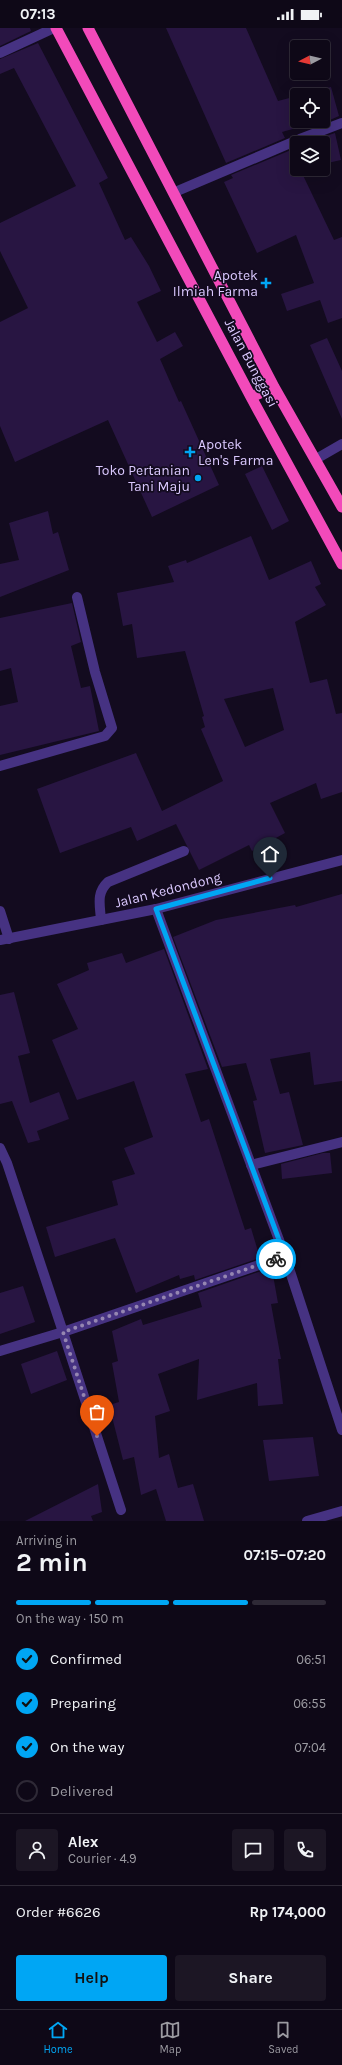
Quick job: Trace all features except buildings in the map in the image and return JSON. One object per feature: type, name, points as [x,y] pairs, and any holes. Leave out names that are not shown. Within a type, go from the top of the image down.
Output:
[{"type":"highway","name":"Jalan Bunggasi","points":[[55,28],[342,564]]},
{"type":"highway","name":"Jalan Bunggasi","points":[[88,28],[175,192],[274,387],[342,507]]},
{"type":"highway","points":[[252,398],[274,387]]},
{"type":"street","points":[[0,53],[55,28]]},
{"type":"street","points":[[175,192],[300,139],[342,123]]},
{"type":"street","points":[[316,459],[342,444]]},
{"type":"street","points":[[0,766],[105,736],[112,728],[95,672],[77,597]]},
{"type":"street","points":[[101,920],[99,894],[101,888],[108,882],[184,851]]},
{"type":"street","name":"Jalan Kedondong","points":[[4,940],[156,909],[342,860]]},
{"type":"street","points":[[156,909],[285,1256],[342,1430]]},
{"type":"street","points":[[0,912],[4,940]]},
{"type":"street","points":[[250,1165],[342,1142]]},
{"type":"street","points":[[0,1148],[7,1162],[121,1510]]},
{"type":"street","points":[[0,1351],[63,1332],[285,1256]]},
{"type":"street","points":[[307,1521],[342,1511]]},
{"type":"way so far","points":[[97,1436],[63,1332],[276,1259]]},
{"type":"place","name":"Apotek Ilmiah Farma","points":[[266,283]]},
{"type":"place","name":"Apotek Len's Farma","points":[[190,452]]},
{"type":"place","name":"Toko Pertanian Tani Maju","points":[[198,478]]},
{"type":"route","points":[[270,878],[156,909],[216,1074],[285,1256],[276,1259]]}]
